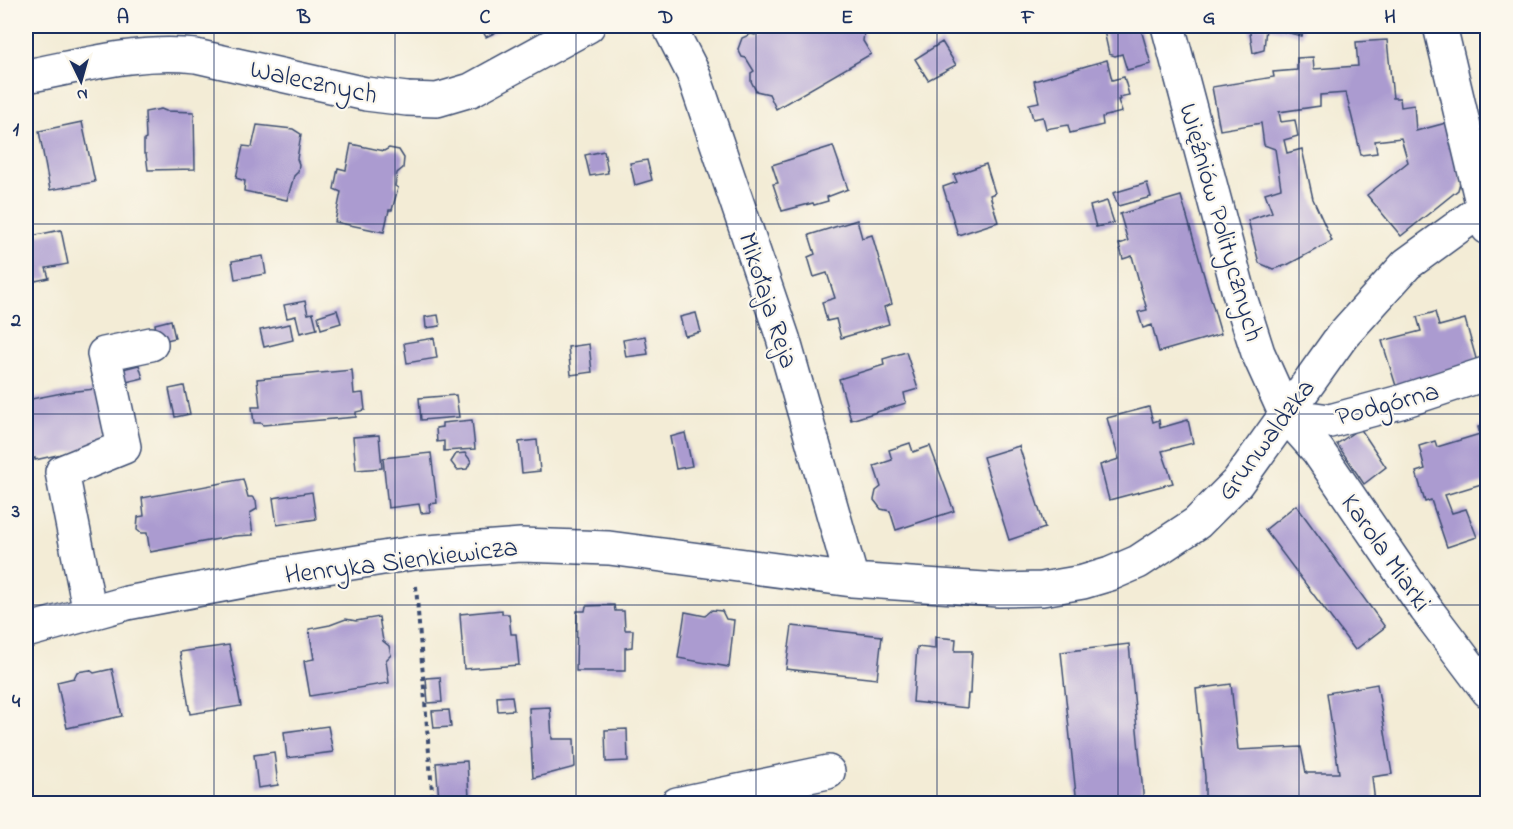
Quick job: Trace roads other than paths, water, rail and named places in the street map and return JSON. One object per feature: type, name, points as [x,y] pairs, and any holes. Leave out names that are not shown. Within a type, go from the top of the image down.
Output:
[{"type":"street","name":"Walecznych","points":[[26,76],[144,54],[171,53],[195,56],[366,94],[437,100],[471,90],[588,26]]},
{"type":"street","name":"Mikołaja Reja","points":[[669,26],[693,73],[783,338],[852,580]]},
{"type":"street","name":"Więźniów Politycznych","points":[[1168,26],[1241,300],[1258,352],[1286,415]]},
{"type":"street","points":[[1440,26],[1486,214]]},
{"type":"street","name":"Grunwaldzka","points":[[852,580],[999,591],[1041,589],[1083,582],[1138,562],[1197,523],[1237,483],[1286,415],[1302,388],[1342,336],[1407,264],[1486,214]]},
{"type":"street","points":[[90,613],[62,472],[124,447],[104,354],[151,344]]},
{"type":"street","name":"Podgórna","points":[[1286,415],[1330,421],[1400,402],[1488,373]]},
{"type":"street","name":"Karola Miarki","points":[[1286,415],[1318,451],[1426,609],[1488,691]]},
{"type":"street","name":"Henryka Sienkiewicza","points":[[26,631],[165,595],[414,553],[521,545],[609,548],[852,580]]},
{"type":"street","points":[[677,804],[828,772]]}]
